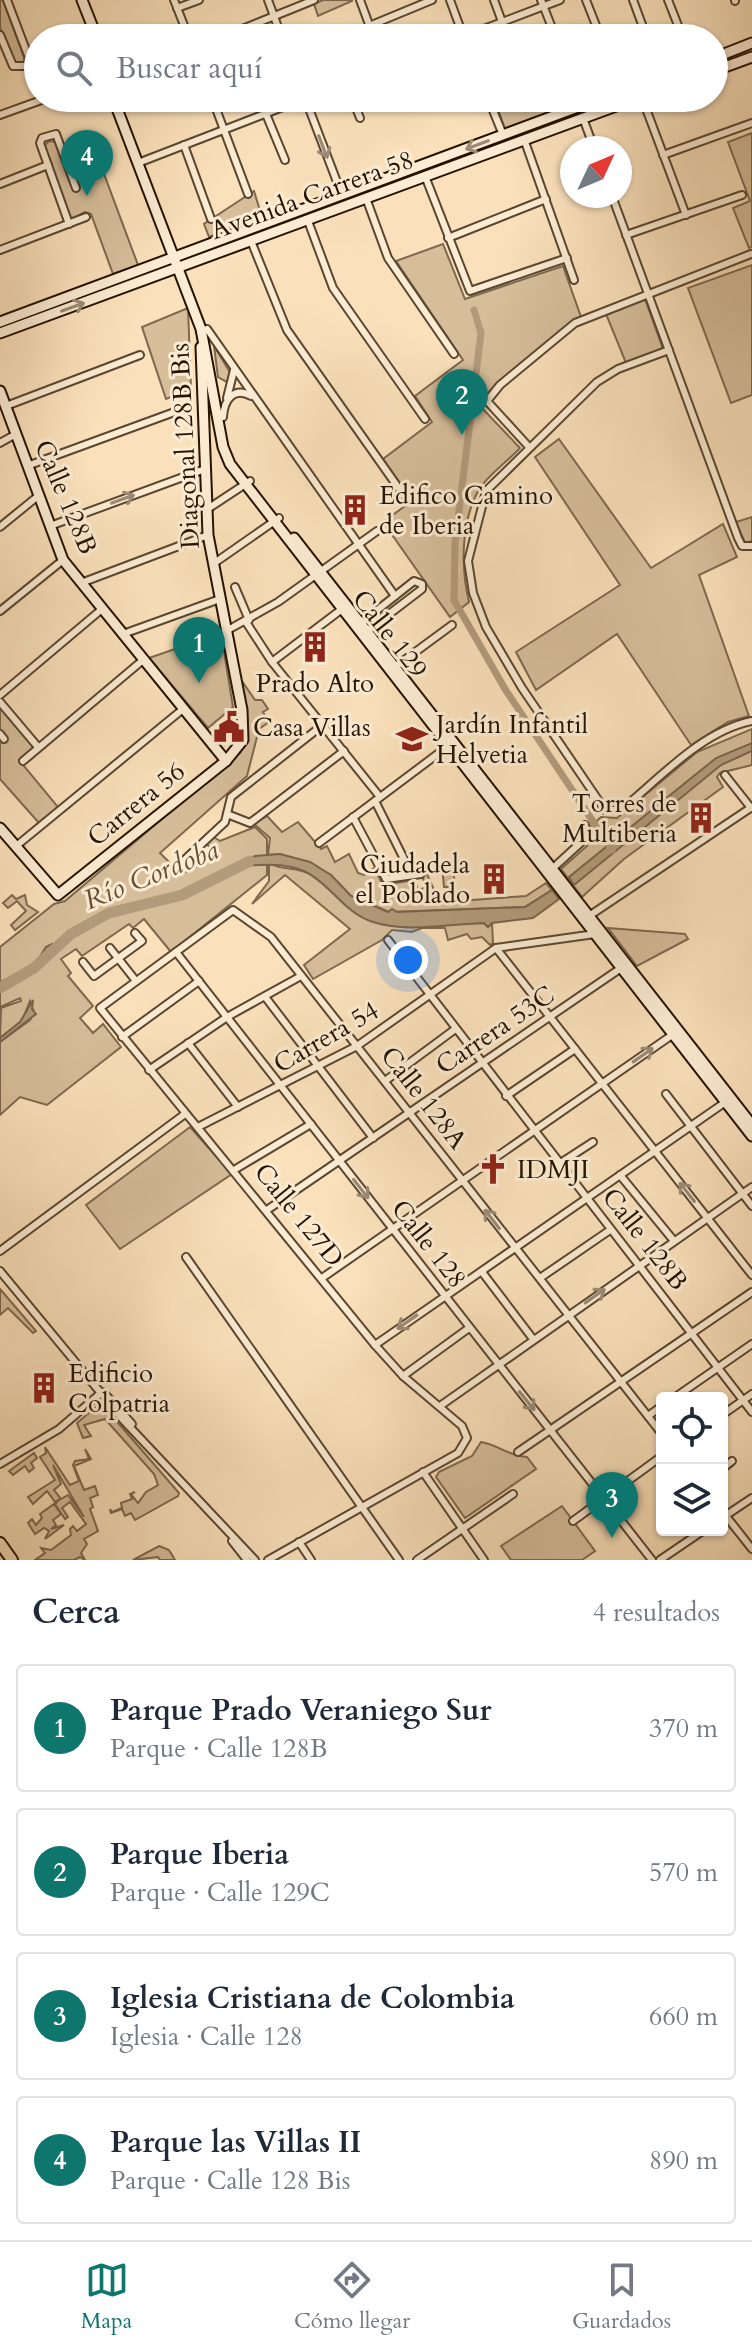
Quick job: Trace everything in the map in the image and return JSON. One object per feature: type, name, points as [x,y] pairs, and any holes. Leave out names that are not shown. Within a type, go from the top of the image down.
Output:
[{"type":"main road","points":[[78,0],[86,24]]},
{"type":"main road","points":[[78,0],[90,24]]},
{"type":"main road","points":[[728,52],[752,43]]},
{"type":"main road","points":[[728,66],[752,57]]},
{"type":"main road","name":"Calle 129","points":[[119,112],[204,329],[231,455],[247,482]]},
{"type":"main road","name":"Calle 129","points":[[125,112],[141,162]]},
{"type":"main road","name":"Avenida Carrera 58","points":[[0,333],[557,112]]},
{"type":"main road","name":"Avenida Carrera 58","points":[[0,322],[251,241],[600,112]]},
{"type":"main road","name":"Calle 129","points":[[204,329],[223,447],[342,609],[553,874],[752,1136]]},
{"type":"main road","name":"Diagonal 128B Bis","points":[[204,329],[208,535],[242,710],[243,734],[238,749]]},
{"type":"main road","name":"Calle 128B","points":[[0,391],[63,560],[226,761]]},
{"type":"main road","name":"Calle 129","points":[[318,574],[364,627],[451,744]]},
{"type":"main road","name":"Carrera 56","points":[[15,847],[56,896],[238,749]]},
{"type":"main road","points":[[0,828],[15,847]]},
{"type":"main road","name":"Calle 129","points":[[574,902],[589,916],[599,934]]},
{"type":"main road","name":"Calle 129","points":[[728,1101],[752,1125]]},
{"type":"main road","points":[[0,1543],[12,1560]]},
{"type":"street","points":[[7,0],[24,49]]},
{"type":"street","points":[[174,0],[183,24]]},
{"type":"street","points":[[177,8],[199,0]]},
{"type":"street","points":[[268,0],[277,24]]},
{"type":"street","points":[[254,24],[314,0]]},
{"type":"street","points":[[360,0],[368,24]]},
{"type":"street","points":[[374,24],[432,0]]},
{"type":"street","points":[[450,0],[458,24]]},
{"type":"street","points":[[494,0],[502,22]]},
{"type":"street","points":[[497,24],[542,3],[560,0]]},
{"type":"street","points":[[586,0],[595,24]]},
{"type":"street","points":[[633,0],[642,24]]},
{"type":"street","points":[[668,0],[677,24]]},
{"type":"street","points":[[542,3],[550,24]]},
{"type":"street","points":[[0,35],[2,46],[13,66],[24,64]]},
{"type":"street","points":[[0,115],[24,106]]},
{"type":"street","points":[[217,112],[248,194]]},
{"type":"street","points":[[141,162],[271,112]]},
{"type":"street","points":[[310,112],[342,195]]},
{"type":"street","points":[[358,112],[360,118]]},
{"type":"street","points":[[494,112],[503,135]]},
{"type":"street","points":[[646,112],[686,215]]},
{"type":"street","points":[[266,114],[285,160]]},
{"type":"street","points":[[583,118],[590,136]]},
{"type":"street","points":[[663,155],[752,123]]},
{"type":"street","points":[[69,224],[40,141],[56,134],[76,188]]},
{"type":"street","points":[[524,139],[574,280]]},
{"type":"street","points":[[184,145],[211,219]]},
{"type":"street","points":[[0,184],[48,165]]},
{"type":"street","points":[[425,176],[470,291],[567,258]]},
{"type":"street","points":[[626,235],[742,195]]},
{"type":"street","points":[[366,198],[388,258],[454,354]]},
{"type":"street","points":[[448,238],[546,199]]},
{"type":"street","points":[[616,208],[738,538],[742,546],[752,546]]},
{"type":"street","points":[[0,250],[86,217]]},
{"type":"street","points":[[308,221],[333,288],[425,419]]},
{"type":"street","points":[[251,241],[287,330],[407,500]]},
{"type":"street","points":[[529,447],[488,405],[489,396],[500,385],[575,323],[751,254]]},
{"type":"street","points":[[204,329],[395,596]]},
{"type":"street","points":[[669,350],[617,370],[597,382],[482,497],[468,561],[473,593],[486,627],[522,688],[605,810],[621,810],[694,750],[726,729],[752,721]]},
{"type":"street","points":[[6,406],[140,355]]},
{"type":"street","name":"Calle 129","points":[[223,417],[234,367]]},
{"type":"street","points":[[225,401],[242,392],[257,401]]},
{"type":"street","points":[[27,466],[180,410]]},
{"type":"street","points":[[0,443],[16,434]]},
{"type":"street","points":[[50,526],[205,469]]},
{"type":"street","points":[[206,510],[247,482]]},
{"type":"street","points":[[0,527],[38,496]]},
{"type":"street","points":[[213,564],[277,520]]},
{"type":"street","points":[[226,631],[248,621],[377,531]]},
{"type":"street","points":[[81,583],[208,535]]},
{"type":"street","points":[[0,611],[63,560]]},
{"type":"street","points":[[414,581],[422,584],[422,589],[364,627],[414,581]]},
{"type":"street","points":[[235,587],[248,621],[272,662],[324,724],[377,799],[412,875]]},
{"type":"street","points":[[123,634],[220,599]]},
{"type":"street","points":[[0,695],[102,609]]},
{"type":"street","points":[[272,662],[342,609]]},
{"type":"street","points":[[395,667],[452,625]]},
{"type":"street","points":[[23,761],[143,660]]},
{"type":"street","points":[[0,702],[38,747]]},
{"type":"street","points":[[15,847],[183,709]]},
{"type":"street","points":[[178,866],[225,822],[231,797],[324,724]]},
{"type":"street","points":[[319,843],[451,744]]},
{"type":"street","points":[[227,814],[250,823],[344,751]]},
{"type":"street","points":[[589,916],[751,808],[725,775]]},
{"type":"street","points":[[353,817],[386,879],[421,874]]},
{"type":"street","points":[[553,874],[585,843],[588,836],[585,825]]},
{"type":"street","name":"Calle 128A","points":[[176,952],[233,910],[271,937],[656,1426]]},
{"type":"street","points":[[83,962],[94,976],[142,941],[135,933]]},
{"type":"street","name":"Carrera 54","points":[[198,1127],[357,1046],[496,948],[599,934]]},
{"type":"street","name":"Calle 128B","points":[[388,940],[454,1030],[752,1412]]},
{"type":"street","points":[[110,948],[136,981],[176,952]]},
{"type":"street","points":[[496,948],[752,1275]]},
{"type":"street","name":"Calle 128","points":[[176,952],[652,1560]]},
{"type":"street","name":"Carrera 53C","points":[[267,1210],[624,966]]},
{"type":"street","points":[[149,1070],[227,1017],[301,976]]},
{"type":"street","name":"Calle 127D","points":[[136,981],[100,1008],[375,1345],[403,1376],[465,1430],[466,1442],[458,1453],[423,1472]]},
{"type":"street","points":[[122,1037],[199,981]]},
{"type":"street","points":[[266,998],[373,1138]]},
{"type":"street","points":[[385,1081],[454,1030]]},
{"type":"street","points":[[322,1278],[675,1032]]},
{"type":"street","points":[[188,1043],[238,1107]]},
{"type":"street","points":[[506,1096],[575,1049]]},
{"type":"street","points":[[666,1094],[752,1206]]},
{"type":"street","points":[[375,1345],[728,1101]]},
{"type":"street","points":[[0,1251],[185,1114]]},
{"type":"street","points":[[234,1170],[311,1124]]},
{"type":"street","points":[[559,1164],[593,1142]]},
{"type":"street","points":[[620,1175],[674,1241]]},
{"type":"street","points":[[440,1406],[752,1187]]},
{"type":"street","points":[[540,1278],[610,1230]]},
{"type":"street","points":[[186,1257],[399,1560]]},
{"type":"street","points":[[0,1271],[247,1560]]},
{"type":"street","points":[[482,1272],[533,1339]]},
{"type":"street","points":[[518,1452],[752,1292]]},
{"type":"street","points":[[403,1376],[469,1328]]},
{"type":"street","points":[[683,1392],[752,1344]]},
{"type":"street","points":[[0,1464],[59,1429],[102,1392]]},
{"type":"street","points":[[728,1411],[752,1394]]},
{"type":"street","points":[[648,1416],[656,1410]]},
{"type":"street","points":[[573,1521],[656,1460]]},
{"type":"street","points":[[728,1464],[732,1461]]},
{"type":"street","points":[[268,1560],[423,1472],[484,1560]]},
{"type":"street","points":[[417,1560],[513,1494]]},
{"type":"street","points":[[728,1512],[752,1498]]},
{"type":"street","points":[[728,1521],[752,1549]]},
{"type":"street","points":[[660,1560],[695,1536]]},
{"type":"street","points":[[231,1538],[255,1560]]},
{"type":"street","points":[[299,1542],[311,1560]]},
{"type":"shaded area","points":[[0,0],[3,0],[24,57],[20,65],[12,63],[0,27]]},
{"type":"shaded area","points":[[323,0],[352,1],[318,16],[314,4]]},
{"type":"shaded area","points":[[499,112],[552,112],[505,129]]},
{"type":"shaded area","points":[[579,112],[594,112],[233,245],[265,228]]},
{"type":"shaded area","points":[[752,133],[752,247],[749,248],[733,208],[750,201],[728,142]]},
{"type":"shaded area","points":[[49,141],[56,142],[71,181],[104,174],[138,265],[113,274],[91,214],[85,212],[70,220],[43,147]]},
{"type":"shaded area","points":[[254,191],[262,217],[209,237],[204,224]]},
{"type":"shaded area","points":[[443,244],[465,299],[563,266],[581,317],[490,392],[480,406],[520,448],[490,476],[471,507],[464,548],[469,602],[450,617],[383,522],[412,501],[383,459],[432,422],[415,396],[463,360],[396,261]]},
{"type":"shaded area","points":[[752,265],[752,395],[731,403],[688,288]]},
{"type":"shaded area","points":[[645,299],[663,349],[626,363],[606,314]]},
{"type":"shaded area","points":[[188,308],[191,389],[166,399],[142,327]]},
{"type":"shaded area","points":[[214,346],[231,374],[227,382],[218,377]]},
{"type":"shaded area","points":[[559,439],[651,568],[723,524],[737,557],[699,575],[749,716],[728,722],[691,745],[617,634],[536,690],[516,652],[620,585],[535,457]]},
{"type":"shaded area","points":[[752,517],[752,541],[745,543],[736,522]]},
{"type":"shaded area","points":[[221,633],[233,707],[208,728],[149,658]]},
{"type":"shaded area","points":[[242,681],[255,700],[262,700],[268,709],[263,712],[269,722],[259,729],[247,776],[160,853],[181,874],[217,856],[206,843],[212,836],[220,841],[255,827],[267,839],[267,875],[171,952],[144,919],[133,928],[129,924],[82,956],[76,949],[61,959],[71,973],[68,976],[93,1006],[80,1018],[93,1033],[103,1024],[121,1047],[47,1105],[20,1097],[0,1115],[0,1042],[30,1020],[34,1012],[30,1001],[22,1021],[0,1038],[1,1008],[21,1001],[20,998],[0,1007],[0,989],[15,983],[10,978],[0,982],[0,947],[54,904],[65,901],[240,753],[248,738]]},
{"type":"shaded area","points":[[0,706],[34,747],[19,760],[58,807],[39,823],[0,779],[0,744],[6,739],[0,732]]},
{"type":"shaded area","points":[[752,729],[752,765],[720,773],[717,777],[723,787],[624,859],[582,897],[561,869],[587,846],[591,826],[601,817],[617,818],[697,752]]},
{"type":"shaded area","points":[[752,743],[752,751],[721,765],[574,885],[569,877],[716,758]]},
{"type":"shaded area","points":[[267,816],[282,832],[298,822],[321,849],[327,846],[335,862],[349,854],[358,873],[364,875],[374,868],[383,885],[415,880],[418,891],[426,887],[422,876],[427,874],[438,899],[444,902],[526,896],[546,883],[552,890],[525,907],[389,912],[351,896],[331,875],[280,854],[268,855],[270,838],[254,824]]},
{"type":"shaded area","points":[[280,854],[310,862],[331,875],[351,896],[388,912],[392,909],[397,912],[525,907],[552,890],[559,899],[533,918],[492,923],[488,927],[484,923],[414,927],[386,925],[355,913],[318,880],[301,870],[271,865],[235,866],[255,856]]},
{"type":"shaded area","points":[[269,863],[311,875],[353,910],[372,921],[385,925],[484,923],[488,927],[492,923],[493,943],[490,945],[482,937],[471,939],[467,934],[448,940],[445,928],[422,928],[412,932],[392,930],[382,940],[313,979],[304,965],[350,929],[285,875],[252,904],[269,881]]},
{"type":"shaded area","points":[[442,865],[453,865],[455,887],[444,887]]},
{"type":"shaded area","points":[[12,895],[16,899],[25,895],[27,905],[38,912],[15,930],[11,925],[26,911],[17,901],[8,908],[3,903]]},
{"type":"shaded area","points":[[608,928],[685,934],[688,939],[637,966]]},
{"type":"shaded area","points":[[52,944],[54,952],[34,971],[32,969],[46,947]]},
{"type":"shaded area","points":[[33,1000],[32,1009],[36,1014],[0,1042],[0,1038],[20,1022]]},
{"type":"shaded area","points":[[190,1127],[232,1174],[120,1249],[86,1205]]},
{"type":"shaded area","points":[[0,1289],[36,1331],[33,1333],[8,1308],[0,1315]]},
{"type":"shaded area","points":[[96,1407],[106,1409],[179,1493],[178,1496],[135,1520],[131,1513],[125,1516],[122,1509],[111,1513],[110,1509],[112,1512],[122,1508],[121,1503],[132,1499],[130,1494],[135,1492],[131,1494],[138,1503],[146,1492],[158,1485],[154,1474],[105,1419],[84,1425],[91,1436],[83,1438],[77,1423]]},
{"type":"shaded area","points":[[481,1442],[527,1457],[536,1469],[465,1518],[436,1477],[439,1472],[472,1456]]},
{"type":"shaded area","points":[[45,1447],[70,1485],[79,1481],[73,1465],[75,1461],[89,1459],[85,1449],[91,1459],[74,1466],[84,1490],[95,1486],[98,1495],[90,1498],[93,1507],[90,1509],[98,1531],[84,1539],[87,1544],[81,1553],[85,1560],[80,1557],[74,1560],[35,1560],[45,1553],[41,1548],[51,1550],[71,1535],[73,1526],[77,1531],[86,1524],[70,1502],[62,1508],[68,1517],[65,1519],[55,1504],[60,1499],[55,1502],[47,1491],[33,1504],[28,1497],[55,1480],[40,1457],[46,1453]],"holes":[[[53,1465],[84,1517],[68,1495],[61,1499],[54,1490],[61,1484]]]},
{"type":"shaded area","points":[[34,1453],[37,1458],[31,1463],[34,1468],[29,1472],[25,1466],[13,1475],[9,1471]]},
{"type":"shaded area","points":[[54,1504],[61,1514],[53,1520],[56,1525],[51,1529],[64,1525],[45,1539],[49,1531],[44,1528],[35,1534],[28,1523],[32,1519],[36,1525],[42,1518],[40,1514]]},
{"type":"shaded area","points":[[562,1506],[595,1551],[582,1560],[511,1560],[501,1546]]},
{"type":"shaded area","points":[[159,1546],[169,1550],[175,1560],[160,1560],[158,1557],[133,1560]]},
{"type":"waterway","points":[[474,310],[481,333],[455,543],[454,600],[505,689],[612,850]]},
{"type":"waterway","name":"Río Cordoba","points":[[0,988],[34,968],[71,934],[109,913],[182,895],[250,861]]},
{"type":"place","name":"Parque las Villas II","points":[[87,196]]},
{"type":"place","name":"Parque Iberia","points":[[462,435]]},
{"type":"place","name":"Edifico Camino de Iberia","points":[[355,510]]},
{"type":"place","name":"Prado Alto","points":[[315,647]]},
{"type":"place","name":"Parque Prado Veraniego Sur","points":[[199,683]]},
{"type":"place","name":"Casa Villas","points":[[229,727]]},
{"type":"place","name":"Jardín Infantil Helvetia","points":[[412,739]]},
{"type":"place","name":"Torres de Multiberia","points":[[701,818]]},
{"type":"place","name":"Ciudadela el Poblado","points":[[494,879]]},
{"type":"place","name":"IDMJI","points":[[493,1169]]},
{"type":"place","name":"Edificio Colpatria","points":[[44,1388]]},
{"type":"place","name":"Iglesia Cristiana de Colombia","points":[[612,1538]]}]
